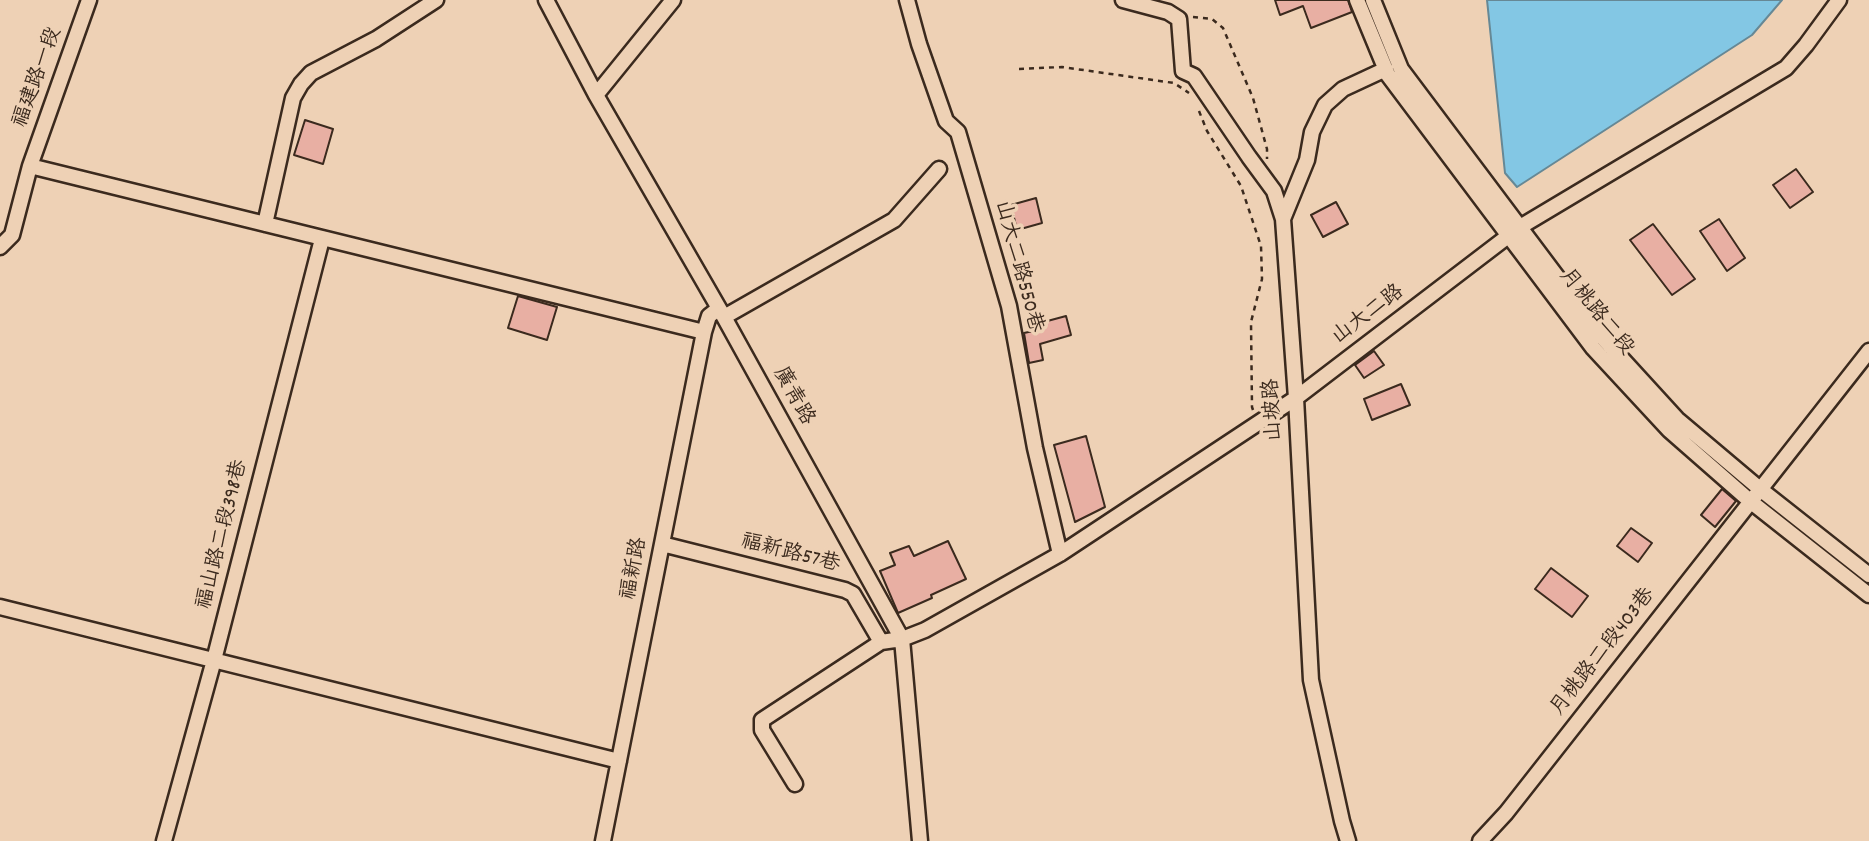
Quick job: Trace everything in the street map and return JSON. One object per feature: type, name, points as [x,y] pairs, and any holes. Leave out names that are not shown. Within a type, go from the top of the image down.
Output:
[{"type":"street","name":"福建路一段","points":[[0,247],[12,235],[30,166],[89,0]]},
{"type":"street","points":[[265,225],[293,98],[300,84],[311,73],[376,39],[436,0]]},
{"type":"street","name":"廣青路","points":[[546,0],[596,95],[902,639],[920,841]]},
{"type":"street","points":[[596,95],[673,0]]},
{"type":"street","name":"山大二路550巷","points":[[907,0],[946,121],[958,132],[1009,306],[1035,448],[1060,554]]},
{"type":"street","points":[[1123,0],[1173,15]]},
{"type":"street","name":"月桃路二段","points":[[1357,0],[1388,75],[1603,338],[1677,419],[1869,575]]},
{"type":"street","name":"月桃路二段","points":[[1373,0],[1401,69],[1592,348],[1669,430],[1750,501],[1869,595]]},
{"type":"street","name":"山大二路","points":[[881,642],[902,639],[925,630],[1060,554],[1259,423],[1296,398],[1514,231],[1786,68],[1839,0]]},
{"type":"street","name":"山坡路","points":[[1173,15],[1183,71],[1194,75],[1201,97],[1275,191],[1283,219],[1296,398],[1311,680],[1348,841]]},
{"type":"street","points":[[1283,219],[1307,160],[1312,132],[1325,105],[1343,89],[1386,69]]},
{"type":"street","points":[[30,166],[704,332]]},
{"type":"street","points":[[721,313],[894,220],[939,169]]},
{"type":"street","name":"福山路二段398巷","points":[[164,841],[214,660],[322,239]]},
{"type":"street","name":"福新路","points":[[603,841],[704,332],[709,316],[721,313]]},
{"type":"street","name":"月桃路二段403巷","points":[[1480,841],[1514,802],[1869,351]]},
{"type":"street","name":"福新路57巷","points":[[662,544],[845,590],[853,594],[881,642]]},
{"type":"street","points":[[0,607],[619,761]]},
{"type":"street","points":[[795,784],[762,730],[762,720],[881,642]]},
{"type":"path","points":[[1173,15],[1212,19],[1223,28],[1253,97],[1267,149],[1266,180]]},
{"type":"path","points":[[1020,69],[1062,67],[1174,83],[1201,97],[1207,131],[1241,186],[1261,246],[1262,279],[1251,322],[1252,407],[1259,423]]},
{"type":"water","points":[[1487,0],[1782,0],[1752,35],[1517,187],[1505,173]]},
{"type":"building","points":[[1275,0],[1348,0],[1352,12],[1311,28],[1303,6],[1280,15]]},
{"type":"building","points":[[305,120],[333,129],[323,164],[294,155]]},
{"type":"building","points":[[1796,169],[1813,192],[1790,208],[1773,185]]},
{"type":"building","points":[[1036,198],[1042,223],[1017,230],[1011,205]]},
{"type":"building","points":[[1336,202],[1348,224],[1323,237],[1311,215]]},
{"type":"building","points":[[1719,219],[1745,258],[1727,271],[1700,231]]},
{"type":"building","points":[[1653,224],[1695,279],[1672,295],[1630,240]]},
{"type":"building","points":[[518,296],[557,307],[547,340],[508,328]]},
{"type":"building","points":[[1066,316],[1071,335],[1040,344],[1043,360],[1029,363],[1024,333],[1042,329],[1040,323]]},
{"type":"building","points":[[1374,351],[1384,365],[1364,378],[1355,365]]},
{"type":"building","points":[[1401,384],[1410,405],[1372,420],[1364,399]]},
{"type":"building","points":[[1086,436],[1105,507],[1075,522],[1054,445]]},
{"type":"building","points":[[1722,489],[1736,501],[1715,527],[1701,515]]},
{"type":"building","points":[[1631,528],[1652,543],[1638,562],[1617,546]]},
{"type":"building","points":[[948,541],[966,579],[898,613],[880,571],[895,565],[890,553],[909,546],[914,556]]},
{"type":"building","points":[[1551,568],[1588,596],[1572,617],[1535,589]]}]
